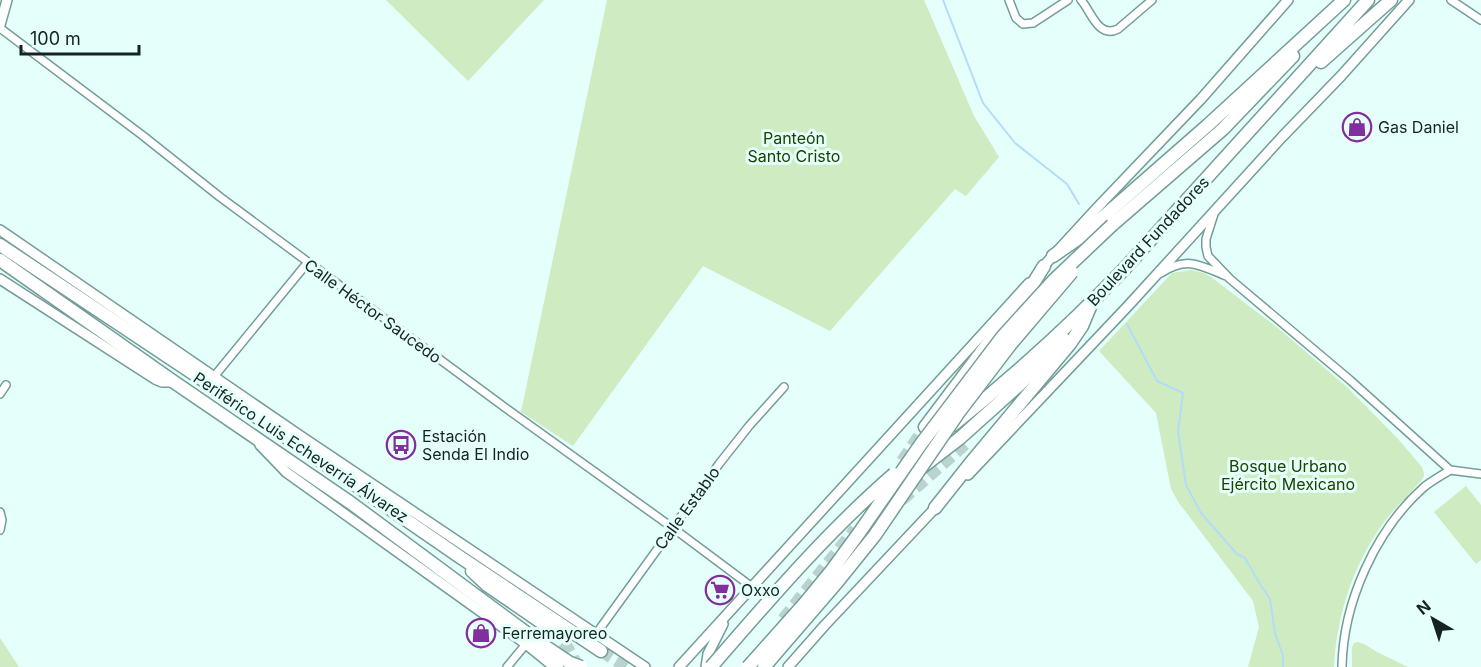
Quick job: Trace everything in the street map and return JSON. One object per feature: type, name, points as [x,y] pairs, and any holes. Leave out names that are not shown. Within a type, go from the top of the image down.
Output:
[{"type":"highway","points":[[1053,256],[1100,212],[1236,99],[1344,0]]},
{"type":"highway","name":"Boulevard Fundadores","points":[[748,667],[832,570],[921,444],[1003,336],[1054,279],[1112,225],[1223,129],[1270,82],[1344,0]]},
{"type":"highway","name":"Boulevard Fundadores","points":[[711,667],[786,580],[819,546],[885,483],[999,388],[1092,303],[1368,0]]},
{"type":"highway","points":[[1283,94],[1391,0]]},
{"type":"highway","points":[[765,667],[875,535],[959,412],[1010,345],[1112,225]]},
{"type":"highway","name":"Periférico Luis Echeverría Álvarez","points":[[0,245],[212,380],[460,557],[600,651]]},
{"type":"highway","name":"Periférico Luis Echeverría Álvarez","points":[[0,260],[351,503],[540,643],[576,666]]},
{"type":"highway","points":[[925,427],[1021,303],[1044,266]]},
{"type":"highway","points":[[969,441],[1026,387],[1063,346],[1092,303]]},
{"type":"highway","points":[[935,508],[1069,345],[1082,326],[1092,303]]},
{"type":"highway","points":[[704,667],[740,636],[817,556],[898,485],[960,438],[1019,385],[1076,327]]},
{"type":"highway","points":[[460,557],[481,580],[550,629]]},
{"type":"highway","points":[[540,643],[555,667]]},
{"type":"main road","points":[[0,26],[7,0]]},
{"type":"main road","points":[[1100,212],[1288,0]]},
{"type":"main road","points":[[788,667],[935,508],[1128,306],[1409,0]]},
{"type":"main road","points":[[0,230],[212,380],[302,437],[645,667]]},
{"type":"main road","points":[[679,667],[1053,256]]},
{"type":"main road","points":[[0,279],[155,379],[162,382],[174,382]]},
{"type":"main road","points":[[243,428],[286,472],[555,667]]},
{"type":"main road","points":[[704,667],[708,654],[730,612]]},
{"type":"main road","points":[[625,652],[630,667]]},
{"type":"street","points":[[1009,0],[1019,21],[1023,24],[1033,23],[1068,0]]},
{"type":"street","points":[[1081,0],[1102,29],[1113,32],[1152,0]]},
{"type":"street","points":[[1451,0],[1481,20]]},
{"type":"street","name":"Calle Héctor Saucedo","points":[[0,26],[220,197],[752,587]]},
{"type":"street","points":[[1215,211],[1206,239],[1206,247],[1208,256],[1230,279],[1350,380],[1450,470],[1481,474]]},
{"type":"street","points":[[212,380],[308,262]]},
{"type":"street","points":[[1152,280],[1171,266],[1193,263],[1230,279]]},
{"type":"street","points":[[0,394],[6,385]]},
{"type":"street","name":"Calle Establo","points":[[596,634],[718,464],[784,387]]},
{"type":"street","points":[[1342,667],[1342,646],[1350,612],[1360,580],[1377,544],[1398,515],[1424,488],[1450,470]]},
{"type":"street","points":[[0,512],[2,520],[0,530]]},
{"type":"street","points":[[507,667],[526,644]]},
{"type":"green space","points":[[386,0],[544,0],[468,81]]},
{"type":"green space","name":"Panteón Santo Cristo","points":[[607,0],[924,0],[974,116],[999,157],[966,196],[955,189],[830,331],[703,266],[573,446],[521,412]]},
{"type":"green space","name":"Bosque Urbano Ejército Mexicano","points":[[1191,270],[1211,277],[1278,328],[1348,388],[1422,467],[1424,476],[1376,534],[1349,588],[1339,627],[1334,667],[1248,667],[1259,627],[1253,601],[1179,503],[1171,489],[1156,413],[1099,351],[1172,273]]},
{"type":"green space","points":[[1466,486],[1481,505],[1481,560],[1476,564],[1434,512]]},
{"type":"green space","points":[[0,638],[19,667],[0,667]]},
{"type":"green space","points":[[1358,642],[1408,667],[1352,667],[1352,647]]},
{"type":"waterway","points":[[943,0],[983,103],[1015,143],[1067,184],[1079,204]]},
{"type":"waterway","points":[[1127,324],[1157,381],[1183,393],[1178,432],[1186,485],[1201,513],[1237,554],[1245,558],[1270,599],[1275,633],[1283,656],[1283,667]]},
{"type":"tunnel","points":[[902,461],[925,427]]},
{"type":"tunnel","points":[[902,500],[969,441]]},
{"type":"tunnel","points":[[847,559],[881,520]]},
{"type":"tunnel","points":[[783,619],[855,529]]},
{"type":"tunnel","points":[[551,629],[568,648],[578,667]]},
{"type":"tunnel","points":[[601,651],[626,667]]},
{"type":"place","name":"Gas Daniel","points":[[1357,127]]},
{"type":"place","name":"Estación Senda El Indio","points":[[401,445]]},
{"type":"place","name":"Oxxo","points":[[720,590]]},
{"type":"place","name":"Ferremayoreo","points":[[481,633]]}]
